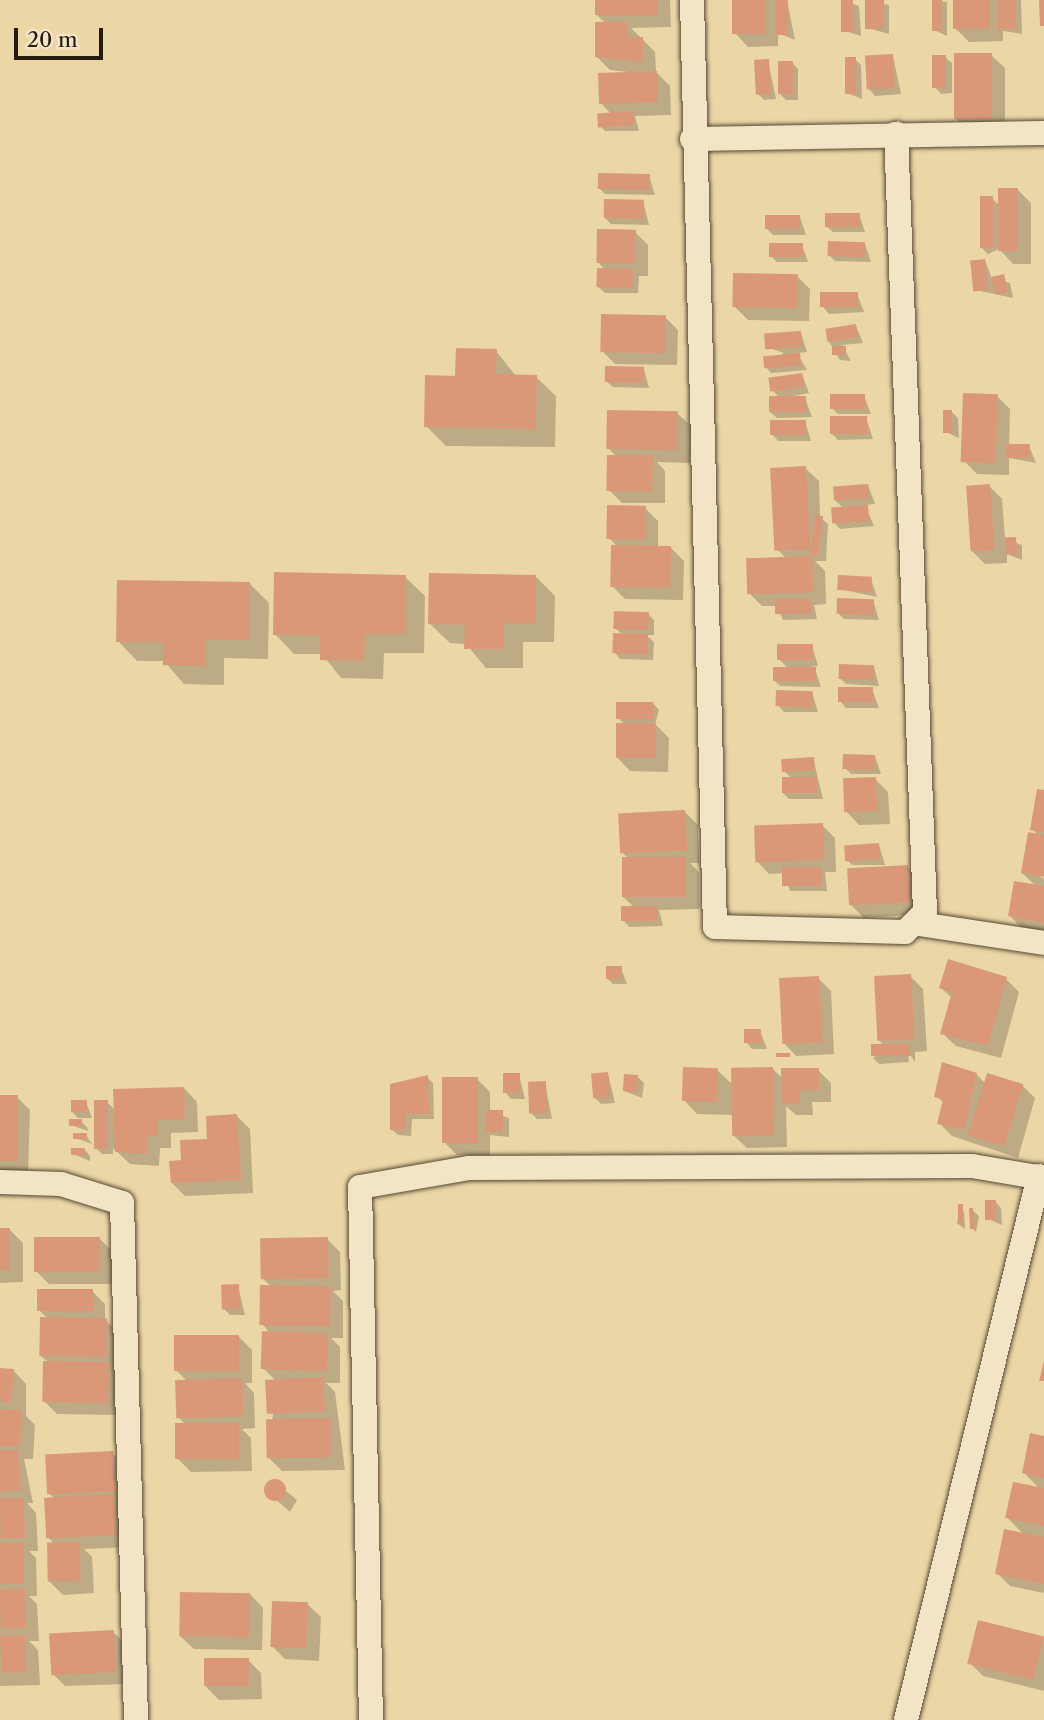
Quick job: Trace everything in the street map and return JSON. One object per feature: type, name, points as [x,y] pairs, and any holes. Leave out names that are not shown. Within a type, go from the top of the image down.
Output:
[{"type":"street","points":[[692,0],[692,139],[715,927],[905,932],[919,924],[1044,943]]},
{"type":"street","points":[[692,139],[1044,133]]},
{"type":"street","points":[[896,134],[924,898],[919,924]]},
{"type":"street","points":[[371,1720],[360,1187],[469,1168],[959,1166],[1042,1177],[906,1720]]},
{"type":"street","points":[[0,1182],[61,1184],[122,1203],[136,1720]]},
{"type":"building","points":[[595,0],[658,0],[658,15],[595,15]]},
{"type":"building","points":[[732,0],[765,0],[765,34],[732,34]]},
{"type":"building","points":[[775,0],[788,0],[788,35],[775,35]]},
{"type":"building","points":[[841,0],[853,0],[853,32],[841,32]]},
{"type":"building","points":[[865,0],[884,0],[884,29],[865,29]]},
{"type":"building","points":[[932,0],[942,0],[942,31],[932,31]]},
{"type":"building","points":[[953,0],[990,0],[990,29],[953,29]]},
{"type":"building","points":[[998,0],[1016,0],[1016,29],[998,29]]},
{"type":"building","points":[[1039,0],[1044,0],[1044,26],[1040,26]]},
{"type":"building","points":[[595,22],[628,22],[628,38],[643,37],[643,62],[595,57]]},
{"type":"building","points":[[954,53],[992,53],[992,119],[954,119]]},
{"type":"building","points":[[893,54],[895,88],[867,89],[865,55]]},
{"type":"building","points":[[932,55],[946,55],[946,88],[932,88]]},
{"type":"building","points":[[845,57],[856,57],[856,94],[845,94]]},
{"type":"building","points":[[769,59],[771,94],[756,95],[754,60]]},
{"type":"building","points":[[778,61],[793,61],[793,94],[778,94]]},
{"type":"building","points":[[657,71],[658,102],[599,104],[598,73]]},
{"type":"building","points":[[633,111],[634,125],[598,127],[597,114]]},
{"type":"building","points":[[598,173],[650,174],[650,190],[598,189]]},
{"type":"building","points":[[998,188],[1018,188],[1018,251],[998,251]]},
{"type":"building","points":[[980,196],[993,196],[993,248],[980,248]]},
{"type":"building","points":[[604,199],[644,200],[644,219],[604,218]]},
{"type":"building","points":[[825,213],[860,213],[860,227],[825,227]]},
{"type":"building","points":[[765,215],[800,215],[800,229],[765,229]]},
{"type":"building","points":[[597,229],[636,230],[635,264],[596,263]]},
{"type":"building","points":[[828,241],[865,242],[864,257],[827,256]]},
{"type":"building","points":[[769,243],[803,243],[803,257],[769,257]]},
{"type":"building","points":[[985,259],[988,290],[973,291],[970,261]]},
{"type":"building","points":[[597,268],[633,269],[632,288],[596,287]]},
{"type":"building","points":[[733,273],[798,274],[797,308],[732,307]]},
{"type":"building","points":[[1004,274],[1008,292],[995,294],[991,277]]},
{"type":"building","points":[[820,292],[858,292],[858,307],[820,307]]},
{"type":"building","points":[[601,314],[666,315],[665,353],[600,352]]},
{"type":"building","points":[[856,324],[858,337],[827,342],[825,329]]},
{"type":"building","points":[[801,331],[802,347],[765,350],[764,334]]},
{"type":"building","points":[[832,346],[846,346],[846,355],[832,355]]},
{"type":"building","points":[[456,348],[497,349],[496,374],[537,375],[536,429],[424,427],[425,375],[455,376]]},
{"type":"building","points":[[800,353],[801,365],[764,368],[763,356]]},
{"type":"building","points":[[605,366],[644,367],[644,383],[605,382]]},
{"type":"building","points":[[802,373],[804,387],[770,392],[768,378]]},
{"type":"building","points":[[963,393],[998,394],[996,463],[961,462]]},
{"type":"building","points":[[830,394],[865,394],[865,409],[830,409]]},
{"type":"building","points":[[769,396],[806,396],[806,412],[769,412]]},
{"type":"building","points":[[607,410],[678,411],[677,450],[606,449]]},
{"type":"building","points":[[943,410],[952,410],[952,433],[943,433]]},
{"type":"building","points":[[830,416],[867,416],[867,434],[830,434]]},
{"type":"building","points":[[770,420],[806,420],[806,435],[770,435]]},
{"type":"building","points":[[1006,444],[1030,444],[1030,458],[1006,458]]},
{"type":"building","points":[[607,455],[653,456],[652,492],[606,491]]},
{"type":"building","points":[[806,466],[810,549],[774,551],[770,468]]},
{"type":"building","points":[[868,484],[869,498],[834,500],[833,486]]},
{"type":"building","points":[[990,484],[995,550],[971,552],[966,486]]},
{"type":"building","points":[[607,505],[646,506],[645,540],[606,539]]},
{"type":"building","points":[[868,505],[869,521],[832,524],[831,508]]},
{"type":"building","points":[[815,515],[823,516],[818,556],[810,555]]},
{"type":"building","points":[[1016,537],[1017,554],[1006,555],[1005,538]]},
{"type":"building","points":[[611,545],[671,546],[670,588],[610,587]]},
{"type":"building","points":[[812,556],[813,592],[747,594],[746,558]]},
{"type":"building","points":[[274,572],[406,575],[405,634],[365,634],[364,661],[320,660],[320,635],[273,635]]},
{"type":"building","points":[[429,573],[536,575],[535,623],[504,623],[504,649],[464,649],[465,625],[428,624]]},
{"type":"building","points":[[838,575],[872,577],[871,592],[837,590]]},
{"type":"building","points":[[117,580],[250,582],[249,640],[205,639],[205,666],[163,665],[163,642],[116,642]]},
{"type":"building","points":[[837,598],[874,599],[873,615],[836,614]]},
{"type":"building","points":[[775,599],[811,599],[811,614],[775,614]]},
{"type":"building","points":[[614,611],[649,612],[648,630],[613,629]]},
{"type":"building","points":[[613,633],[648,634],[647,654],[612,653]]},
{"type":"building","points":[[777,644],[813,644],[813,660],[777,660]]},
{"type":"building","points":[[839,664],[874,665],[873,680],[838,679]]},
{"type":"building","points":[[773,667],[816,667],[816,681],[773,681]]},
{"type":"building","points":[[838,687],[873,687],[873,702],[838,702]]},
{"type":"building","points":[[776,690],[813,691],[812,707],[775,706]]},
{"type":"building","points":[[616,702],[653,702],[653,719],[616,719]]},
{"type":"building","points":[[616,723],[656,723],[656,758],[616,758]]},
{"type":"building","points":[[843,754],[875,755],[874,770],[842,769]]},
{"type":"building","points":[[814,757],[815,770],[782,772],[781,759]]},
{"type":"building","points":[[782,777],[817,777],[817,793],[782,793]]},
{"type":"building","points":[[876,777],[877,811],[844,812],[843,778]]},
{"type":"building","points":[[1037,789],[1044,790],[1044,832],[1030,830]]},
{"type":"building","points":[[685,810],[687,850],[620,853],[618,814]]},
{"type":"building","points":[[823,823],[824,860],[755,862],[754,825]]},
{"type":"building","points":[[1028,832],[1044,835],[1044,877],[1021,873]]},
{"type":"building","points":[[879,843],[880,859],[845,861],[844,845]]},
{"type":"building","points":[[622,857],[686,857],[686,897],[622,897]]},
{"type":"building","points":[[908,865],[910,902],[849,905],[847,868]]},
{"type":"building","points":[[782,867],[822,867],[822,886],[782,886]]},
{"type":"building","points":[[1014,881],[1044,886],[1044,923],[1008,916]]},
{"type":"building","points":[[621,906],[657,906],[657,921],[621,921]]},
{"type":"building","points":[[948,959],[1007,977],[988,1046],[940,1034],[952,992],[939,988]]},
{"type":"building","points":[[606,966],[622,966],[622,979],[606,979]]},
{"type":"building","points":[[911,974],[914,1039],[877,1041],[874,976]]},
{"type":"building","points":[[819,976],[822,1042],[783,1044],[779,978]]},
{"type":"building","points":[[744,1029],[761,1029],[761,1043],[744,1043]]},
{"type":"building","points":[[871,1044],[910,1044],[910,1056],[871,1056]]},
{"type":"building","points":[[776,1053],[790,1053],[790,1057],[776,1057]]},
{"type":"building","points":[[942,1062],[977,1073],[964,1130],[937,1124],[943,1099],[934,1097]]},
{"type":"building","points":[[683,1067],[718,1068],[717,1102],[682,1101]]},
{"type":"building","points":[[773,1067],[774,1135],[732,1136],[731,1068]]},
{"type":"building","points":[[781,1068],[819,1068],[819,1090],[800,1090],[800,1103],[781,1103]]},
{"type":"building","points":[[608,1072],[610,1097],[593,1098],[591,1073]]},
{"type":"building","points":[[503,1073],[520,1073],[520,1093],[503,1093]]},
{"type":"building","points":[[987,1073],[1023,1084],[1004,1146],[968,1135]]},
{"type":"building","points":[[624,1074],[638,1075],[637,1092],[623,1091]]},
{"type":"building","points":[[428,1075],[429,1114],[406,1114],[406,1130],[390,1130],[390,1084]]},
{"type":"building","points":[[442,1077],[478,1077],[478,1143],[442,1143]]},
{"type":"building","points":[[546,1081],[547,1113],[529,1114],[528,1082]]},
{"type":"building","points":[[184,1087],[185,1119],[158,1120],[158,1136],[148,1136],[147,1154],[115,1152],[113,1089]]},
{"type":"building","points":[[0,1095],[18,1095],[18,1161],[0,1161]]},
{"type":"building","points":[[71,1100],[87,1100],[87,1112],[71,1112]]},
{"type":"building","points":[[94,1100],[108,1100],[108,1149],[94,1149]]},
{"type":"building","points":[[485,1110],[503,1110],[503,1132],[485,1132]]},
{"type":"building","points":[[237,1114],[241,1180],[171,1183],[169,1161],[181,1160],[180,1140],[207,1139],[206,1116]]},
{"type":"building","points":[[69,1119],[82,1119],[82,1125],[69,1126]]},
{"type":"building","points":[[73,1133],[87,1133],[87,1139],[73,1139]]},
{"type":"building","points":[[71,1148],[85,1148],[85,1155],[71,1155]]},
{"type":"building","points":[[985,1200],[996,1200],[996,1220],[985,1220]]},
{"type":"building","points":[[958,1204],[963,1204],[963,1223],[958,1223]]},
{"type":"building","points":[[969,1208],[973,1208],[975,1229],[970,1229]]},
{"type":"building","points":[[0,1228],[10,1228],[10,1270],[0,1270]]},
{"type":"building","points":[[34,1237],[100,1237],[100,1272],[34,1272]]},
{"type":"building","points":[[328,1237],[329,1278],[261,1279],[260,1238]]},
{"type":"building","points":[[239,1284],[240,1309],[222,1310],[221,1285]]},
{"type":"building","points":[[260,1285],[331,1286],[330,1326],[259,1325]]},
{"type":"building","points":[[37,1289],[93,1289],[93,1311],[37,1311]]},
{"type":"building","points":[[40,1317],[107,1318],[106,1357],[39,1356]]},
{"type":"building","points":[[262,1331],[328,1333],[327,1371],[261,1369]]},
{"type":"building","points":[[174,1335],[239,1335],[239,1371],[174,1371]]},
{"type":"building","points":[[43,1361],[109,1362],[108,1403],[42,1402]]},
{"type":"building","points":[[1044,1361],[1044,1381],[1039,1381]]},
{"type":"building","points":[[0,1368],[14,1369],[12,1402],[0,1401]]},
{"type":"building","points":[[323,1377],[325,1411],[267,1414],[265,1380]]},
{"type":"building","points":[[242,1378],[243,1416],[176,1418],[175,1380]]},
{"type":"building","points":[[0,1409],[22,1410],[20,1447],[0,1446]]},
{"type":"building","points":[[331,1418],[332,1457],[267,1458],[266,1419]]},
{"type":"building","points":[[175,1423],[239,1423],[239,1459],[175,1459]]},
{"type":"building","points":[[1030,1433],[1044,1436],[1044,1478],[1022,1473]]},
{"type":"building","points":[[18,1450],[21,1490],[0,1492],[0,1451]]},
{"type":"building","points":[[113,1451],[115,1491],[47,1495],[45,1455]]},
{"type":"building","points":[[275,1479],[283,1482],[286,1490],[283,1498],[275,1501],[267,1498],[264,1490],[267,1482]]},
{"type":"building","points":[[1013,1482],[1044,1488],[1044,1526],[1005,1518]]},
{"type":"building","points":[[114,1494],[116,1535],[46,1539],[44,1498]]},
{"type":"building","points":[[0,1498],[24,1498],[25,1538],[1,1538]]},
{"type":"building","points":[[1004,1529],[1044,1537],[1044,1584],[995,1574]]},
{"type":"building","points":[[80,1542],[81,1581],[48,1582],[47,1543]]},
{"type":"building","points":[[0,1543],[24,1543],[24,1584],[0,1584]]},
{"type":"building","points":[[0,1589],[25,1589],[26,1628],[1,1628]]},
{"type":"building","points":[[180,1592],[250,1593],[249,1637],[179,1636]]},
{"type":"building","points":[[272,1601],[308,1602],[306,1648],[270,1647]]},
{"type":"building","points":[[978,1620],[1044,1636],[1033,1680],[967,1664]]},
{"type":"building","points":[[114,1630],[116,1672],[51,1675],[49,1633]]},
{"type":"building","points":[[25,1635],[27,1672],[2,1673],[0,1636]]},
{"type":"building","points":[[204,1658],[249,1658],[249,1686],[204,1686]]}]
